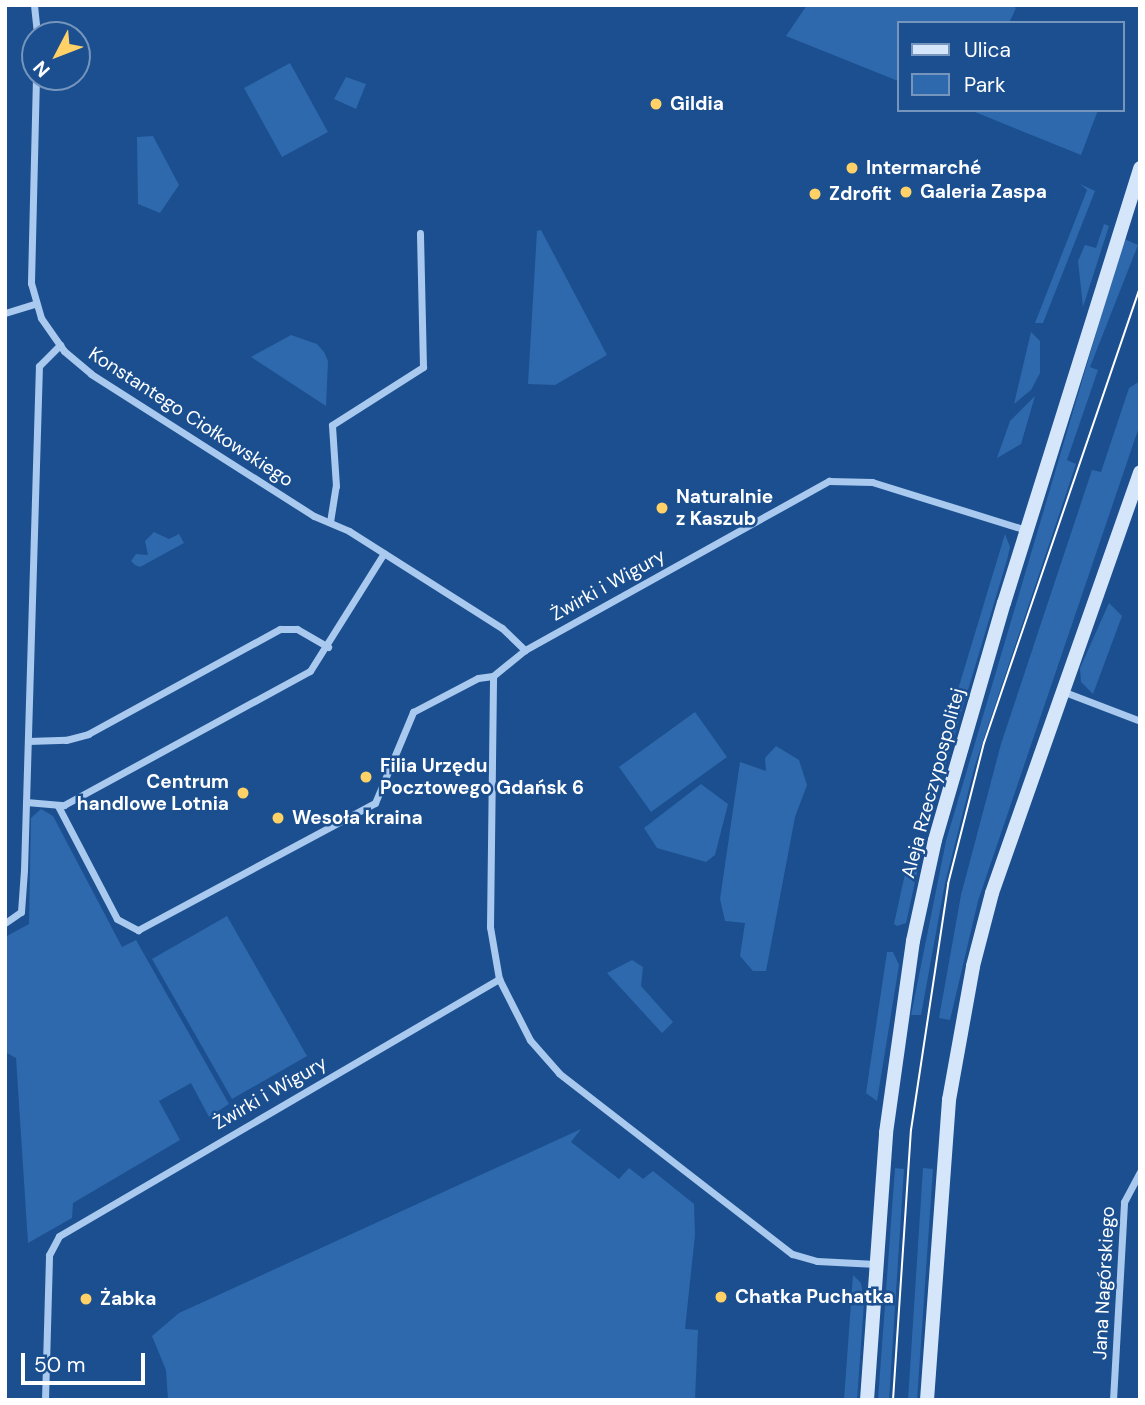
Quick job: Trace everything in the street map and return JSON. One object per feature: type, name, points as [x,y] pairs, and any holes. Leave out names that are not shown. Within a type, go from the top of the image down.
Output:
[{"type":"main road","name":"Aleja Rzeczypospolitej","points":[[867,1400],[886,1133],[913,941],[935,840],[1027,530],[1135,200],[1140,169]]},
{"type":"main road","points":[[927,1400],[944,1152],[961,1018],[992,892],[1140,472]]},
{"type":"street","points":[[34,7],[46,5]]},
{"type":"street","name":"Konstantego Ciołkowskiego","points":[[36,91],[31,248],[35,304],[60,345],[91,374],[502,628],[525,650]]},
{"type":"street","points":[[330,522],[336,486],[332,425],[423,367],[420,233]]},
{"type":"street","points":[[5,313],[35,304]]},
{"type":"street","points":[[5,923],[21,912],[39,366],[60,345]]},
{"type":"street","name":"Żwirki i Wigury","points":[[58,806],[117,919],[138,930],[375,803],[405,725],[413,712],[478,678],[493,676],[525,650],[821,483],[839,479],[872,482],[1027,530]]},
{"type":"street","points":[[26,802],[58,806],[310,670],[328,647],[384,553]]},
{"type":"street","points":[[28,741],[66,740],[88,734],[280,629],[297,629],[328,647]]},
{"type":"street","points":[[493,676],[490,928],[499,979],[530,1040],[559,1073],[781,1246],[817,1261],[876,1264]]},
{"type":"street","points":[[1061,691],[1140,721]]},
{"type":"street","name":"Żwirki i Wigury","points":[[45,1400],[48,1255],[59,1236],[499,979]]},
{"type":"street","name":"Jana Nagórskiego","points":[[1113,1400],[1124,1202],[1140,1172]]},
{"type":"green space","points":[[807,5],[1010,5],[1016,8],[1010,21],[897,21],[897,81],[786,36]]},
{"type":"green space","points":[[290,63],[328,132],[282,157],[244,88]]},
{"type":"green space","points":[[346,77],[366,84],[356,109],[334,99]]},
{"type":"green space","points":[[975,112],[1097,112],[1081,155]]},
{"type":"green space","points":[[153,136],[179,185],[160,213],[138,204],[137,137]]},
{"type":"green space","points":[[1080,184],[1095,191],[1043,323],[1035,323],[1087,190]]},
{"type":"green space","points":[[1104,224],[1109,226],[1083,307],[1078,261],[1085,245],[1096,248]]},
{"type":"green space","points":[[541,230],[607,355],[555,385],[528,384],[537,231]]},
{"type":"green space","points":[[1124,239],[1138,245],[1090,367],[1098,370],[1067,460],[1076,464],[975,765],[945,883],[921,1015],[911,1015],[946,841]]},
{"type":"green space","points":[[1031,332],[1040,341],[1040,373],[1031,390],[1014,404]]},
{"type":"green space","points":[[291,335],[317,344],[324,352],[328,361],[326,406],[251,357]]},
{"type":"green space","points":[[1140,381],[1140,424],[978,901],[950,1020],[939,1018],[961,895],[1001,744],[1092,470],[1101,472],[1129,388]]},
{"type":"green space","points":[[1035,396],[1021,444],[997,458],[1010,421]]},
{"type":"green space","points":[[154,532],[169,539],[179,534],[184,543],[140,567],[135,565],[131,561],[136,554],[148,555],[145,541]]},
{"type":"green space","points":[[1005,534],[1010,547],[1007,560],[931,813],[917,825]]},
{"type":"green space","points":[[1109,603],[1122,616],[1093,694],[1081,682],[1080,668]]},
{"type":"green space","points":[[695,712],[727,757],[651,812],[619,767]]},
{"type":"green space","points":[[776,746],[799,760],[807,785],[795,817],[766,971],[753,971],[740,956],[745,923],[725,921],[720,899],[740,762],[766,771],[765,758]]},
{"type":"green space","points":[[701,784],[728,804],[715,855],[706,862],[657,848],[644,828]]},
{"type":"green space","points":[[41,809],[53,816],[122,947],[136,940],[229,1104],[209,1117],[191,1083],[159,1101],[180,1140],[73,1203],[72,1218],[28,1243],[16,1058],[5,1052],[5,937],[29,924],[31,818]]},
{"type":"green space","points":[[912,842],[920,859],[906,923],[897,926],[894,924]]},
{"type":"green space","points":[[227,916],[307,1056],[232,1099],[152,959]]},
{"type":"green space","points":[[887,952],[893,952],[899,965],[877,1101],[866,1093]]},
{"type":"green space","points":[[632,960],[643,967],[641,986],[673,1022],[662,1033],[607,973]]},
{"type":"green space","points":[[581,1129],[571,1142],[619,1179],[629,1168],[643,1179],[653,1171],[694,1204],[695,1235],[685,1329],[698,1330],[695,1400],[168,1400],[166,1370],[152,1336],[179,1313]]},
{"type":"green space","points":[[895,1168],[904,1169],[889,1400],[878,1400]]},
{"type":"green space","points":[[923,1168],[933,1169],[917,1400],[908,1400]]},
{"type":"green space","points":[[853,1275],[861,1283],[864,1302],[857,1400],[844,1400]]},
{"type":"tram line","points":[[893,1400],[911,1130],[948,884],[984,743],[1140,288]]},
{"type":"place","name":"Gildia","points":[[656,104]]},
{"type":"place","name":"Intermarché","points":[[852,168]]},
{"type":"place","name":"Galeria Zaspa","points":[[906,192]]},
{"type":"place","name":"Zdrofit","points":[[815,194]]},
{"type":"place","name":"Naturalnie z Kaszub","points":[[662,508]]},
{"type":"place","name":"Filia Urzędu Pocztowego Gdańsk 6","points":[[366,777]]},
{"type":"place","name":"Centrum handlowe Lotnia","points":[[243,793]]},
{"type":"place","name":"Wesoła kraina","points":[[278,818]]},
{"type":"place","name":"Chatka Puchatka","points":[[721,1297]]},
{"type":"place","name":"Żabka","points":[[86,1299]]}]
